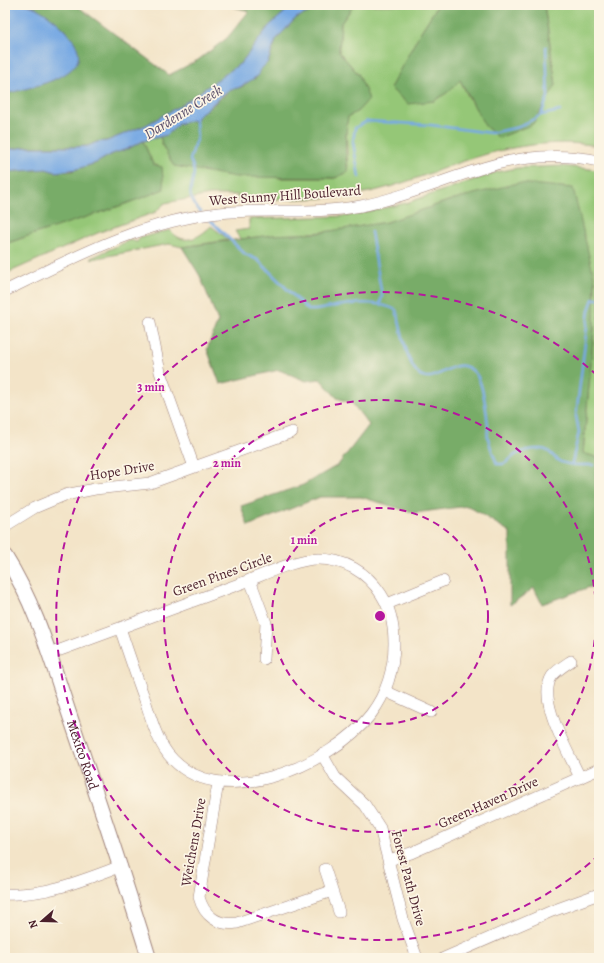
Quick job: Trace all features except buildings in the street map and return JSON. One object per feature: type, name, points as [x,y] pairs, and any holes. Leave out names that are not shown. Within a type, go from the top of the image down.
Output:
[{"type":"main road","name":"Mexico Road","points":[[5,556],[35,613],[121,866],[149,958]]},
{"type":"street","name":"West Sunny Hill Boulevard","points":[[5,291],[117,239],[170,222],[202,215],[239,212],[313,211],[360,206],[413,192],[484,167],[520,160],[563,157],[599,161]]},
{"type":"street","points":[[150,322],[162,378],[194,467]]},
{"type":"street","name":"Hope Drive","points":[[5,526],[34,508],[65,495],[95,489],[150,483],[292,432]]},
{"type":"street","name":"Green Pines Circle","points":[[49,654],[250,580],[303,561],[316,559],[331,560],[344,564],[366,576],[376,586],[387,604],[392,623],[394,652],[385,691],[370,715],[351,735],[300,766],[266,778],[245,783],[218,783],[203,778],[179,765],[161,742],[154,729],[120,628]]},
{"type":"street","points":[[250,580],[266,623],[264,659]]},
{"type":"street","points":[[387,604],[443,581]]},
{"type":"street","points":[[571,661],[552,676],[549,686],[548,700],[556,724],[580,778]]},
{"type":"street","points":[[385,691],[431,712]]},
{"type":"street","name":"Forest Path Drive","points":[[322,754],[335,777],[365,805],[374,816],[380,828],[403,919],[417,958]]},
{"type":"street","name":"Green Haven Drive","points":[[389,860],[411,853],[599,769]]},
{"type":"street","name":"Weichens Drive","points":[[218,783],[199,897],[201,906],[207,914],[218,922],[225,924],[237,923],[332,891]]},
{"type":"street","points":[[5,894],[37,893],[54,889],[121,866]]},
{"type":"street","points":[[324,869],[339,912]]},
{"type":"street","points":[[444,958],[552,912],[599,894]]},
{"type":"green space","points":[[29,5],[76,5],[169,75],[198,60],[227,38],[249,11],[226,5],[293,5],[269,26],[241,63],[183,104],[146,125],[107,141],[97,142],[88,146],[27,147],[5,150],[5,94],[60,77],[70,70],[66,30]]},
{"type":"green space","points":[[325,5],[354,5],[341,23],[339,52],[359,75],[369,99],[358,111],[348,117],[346,131],[346,158],[348,172],[335,178],[236,177],[174,166],[164,149],[160,137],[184,122],[193,120],[196,124],[197,117],[229,91],[241,87],[256,78],[261,67],[268,62],[276,40],[296,18]]},
{"type":"green space","points":[[354,5],[438,5],[420,33],[448,92],[460,80],[472,104],[556,85],[544,5],[599,5],[599,146],[557,143],[529,145],[514,148],[473,158],[392,186],[361,194],[310,199],[236,199],[238,195],[210,195],[165,203],[156,212],[100,232],[5,274],[5,244],[54,227],[153,164],[143,141],[160,137],[164,149],[279,178],[335,178],[348,172],[346,129],[348,116],[358,111],[359,75],[339,52],[341,23]]},
{"type":"green space","points":[[438,5],[544,5],[556,85],[533,124],[499,138],[485,126],[460,80],[448,92],[434,101],[408,104],[390,88],[420,33]]},
{"type":"green space","points":[[143,141],[153,164],[162,167],[164,189],[125,204],[5,244],[5,172],[46,169],[56,172],[71,171],[96,163],[112,154]]},
{"type":"green space","points":[[561,166],[599,170],[599,458],[583,454],[594,329],[595,281],[454,199],[396,220],[351,229],[240,239],[235,231],[249,229],[249,219],[348,216],[406,203],[497,172],[517,168]]},
{"type":"green space","points":[[518,183],[573,188],[595,281],[594,329],[583,453],[599,458],[599,587],[590,587],[542,604],[534,588],[510,605],[510,532],[468,506],[414,513],[361,497],[320,497],[248,526],[241,506],[303,485],[338,465],[369,425],[352,403],[337,398],[320,379],[306,381],[279,370],[220,384],[207,349],[218,321],[200,276],[182,247],[271,235],[317,233],[387,222],[454,199]]},
{"type":"green space","points":[[211,226],[229,240],[182,247],[169,244],[91,258],[130,240],[137,242],[140,238],[170,230],[180,238],[190,239],[206,231]]},
{"type":"water","points":[[27,4],[45,14],[64,29],[72,38],[77,47],[79,56],[76,64],[71,70],[44,84],[5,94],[5,5]]},
{"type":"water","name":"Dardenne Creek","points":[[293,5],[325,5],[296,18],[276,40],[268,62],[259,71],[259,75],[240,87],[231,89],[222,95],[197,117],[196,125],[193,120],[179,124],[167,135],[143,141],[112,154],[96,163],[77,169],[56,172],[46,169],[5,172],[5,150],[27,147],[88,146],[97,142],[107,141],[146,125],[183,104],[241,63],[269,26]]},
{"type":"waterway","points":[[359,177],[353,142],[355,128],[367,121],[431,125],[491,133],[519,127],[541,115],[548,97],[546,47]]},
{"type":"waterway","points":[[541,115],[560,111]]},
{"type":"waterway","name":"Dardenne Creek","points":[[196,122],[197,137],[190,160],[194,174],[190,191],[194,204],[201,212]]},
{"type":"waterway","points":[[208,218],[245,254],[258,260],[308,310],[363,303],[390,307],[396,310],[409,358],[413,367],[419,374],[425,377],[431,377],[455,366],[468,368],[475,373],[478,377],[486,406],[488,438],[497,464],[505,463],[515,455],[524,451],[543,449],[548,451],[562,463],[593,465]]},
{"type":"waterway","points":[[371,232],[382,296],[380,304]]},
{"type":"waterway","points":[[572,463],[579,432],[576,416],[589,310],[593,299],[599,299]]}]
